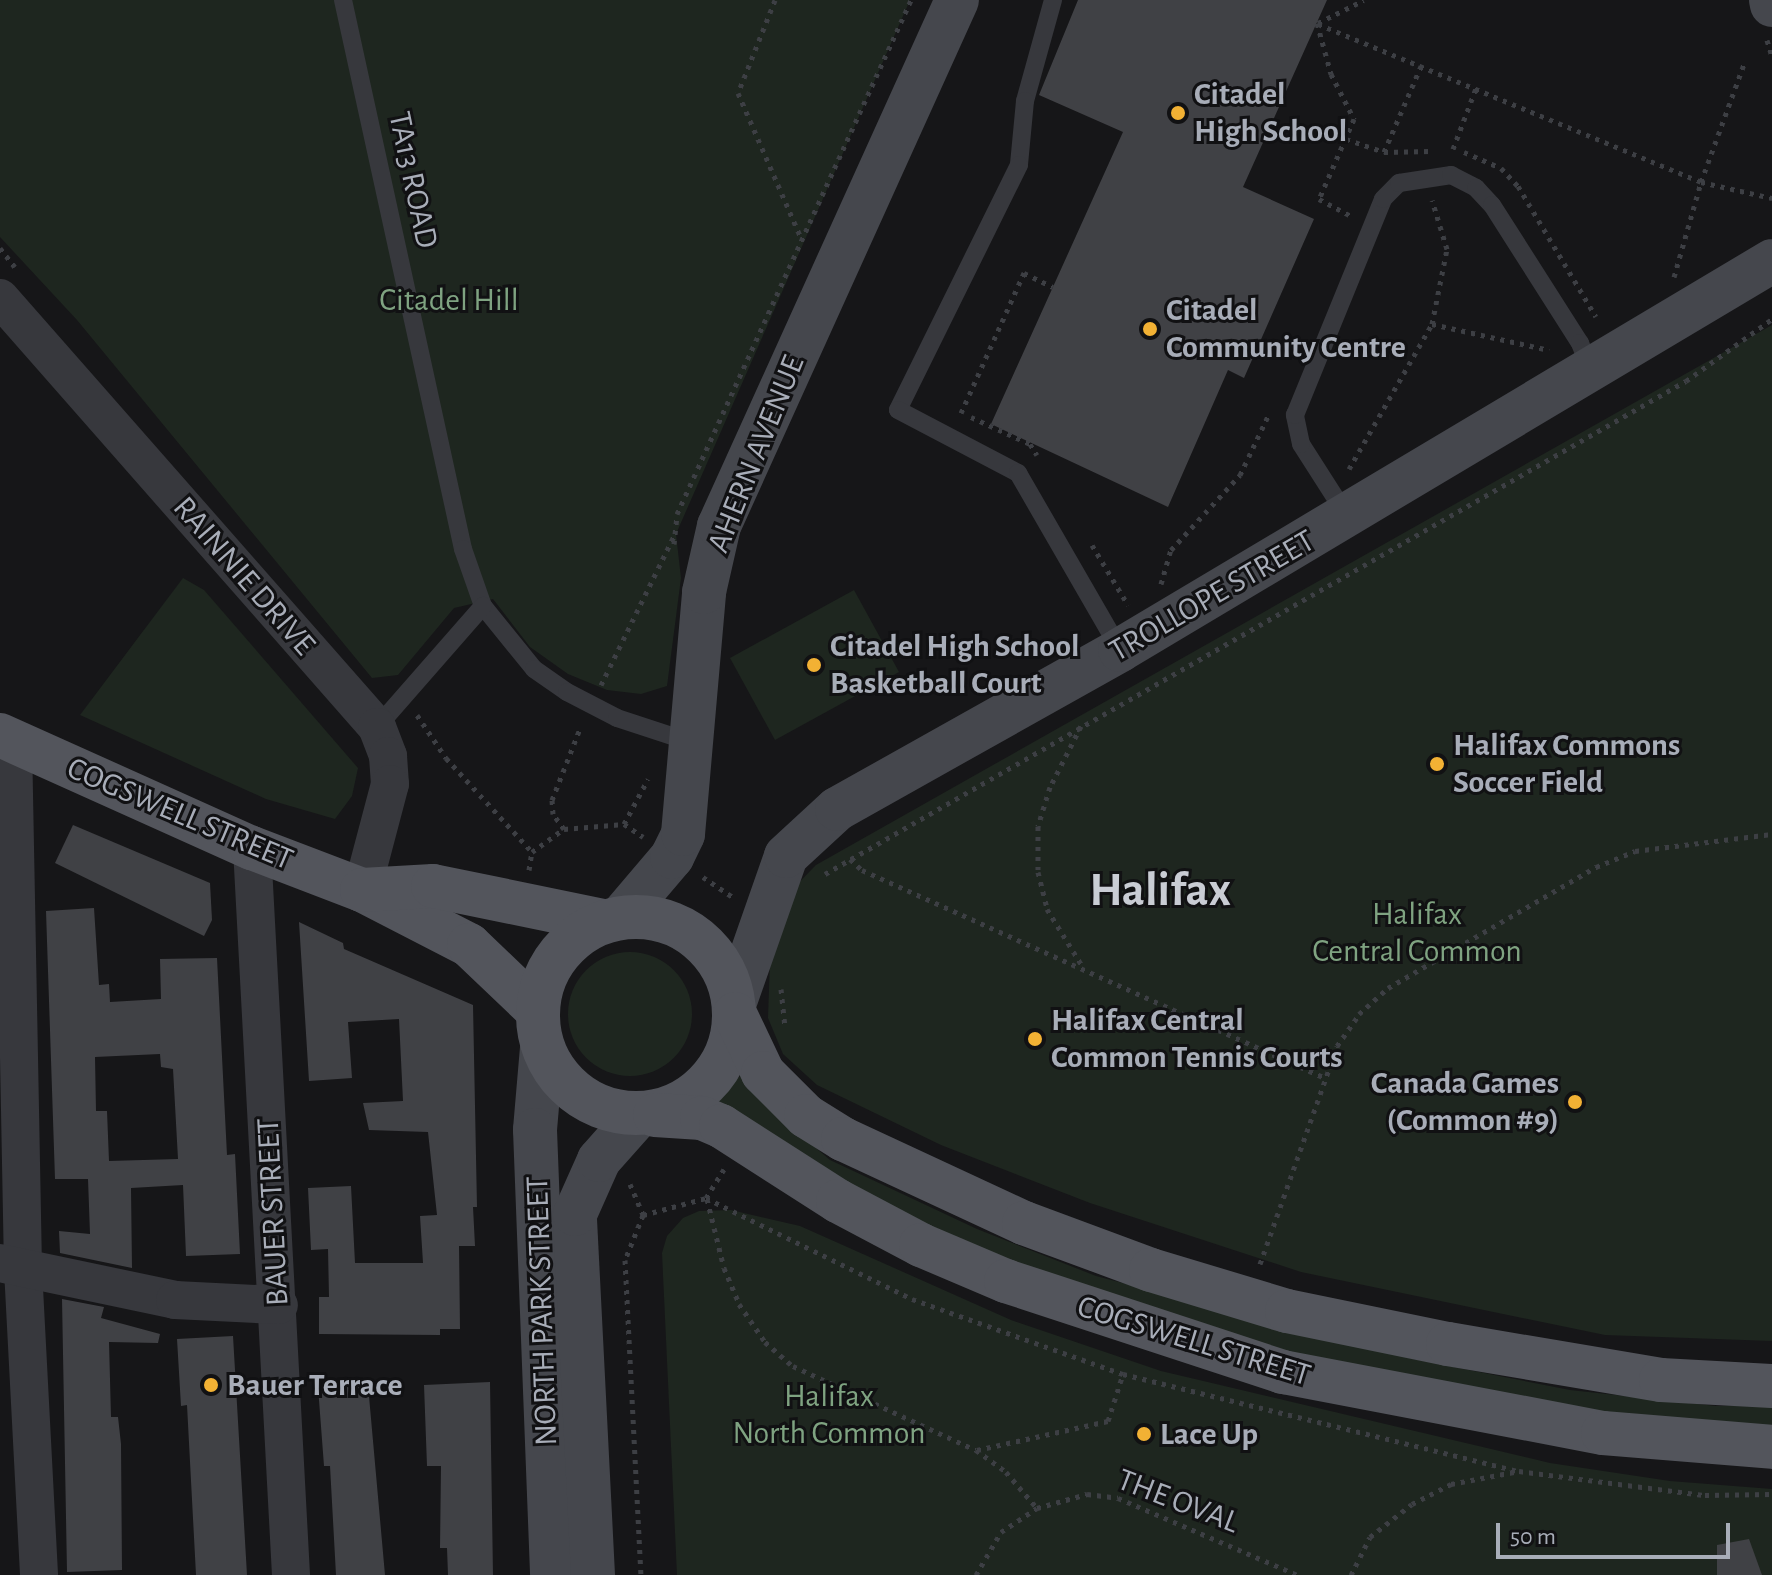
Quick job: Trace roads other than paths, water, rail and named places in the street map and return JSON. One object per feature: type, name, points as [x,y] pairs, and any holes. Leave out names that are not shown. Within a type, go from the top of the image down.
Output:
[{"type":"main road","name":"COGSWELL STREET","points":[[7,738],[252,848],[362,890],[407,918],[469,945],[539,1028]]},
{"type":"main road","name":"COGSWELL STREET","points":[[362,890],[433,886],[612,919]]},
{"type":"main road","points":[[655,918],[685,930],[709,950],[735,1006],[731,1040],[703,1087],[646,1116],[584,1095],[539,1028],[558,957],[612,919],[655,918]]},
{"type":"main road","name":"COGSWELL STREET","points":[[735,1006],[763,1073],[806,1116],[830,1132],[1024,1223],[1151,1270],[1287,1311],[1448,1344],[1661,1380],[1772,1386]]},
{"type":"main road","name":"COGSWELL STREET","points":[[646,1116],[702,1118],[721,1126],[838,1201],[921,1245],[1006,1281],[1283,1372],[1603,1433],[1772,1447]]},
{"type":"street","name":"AHERN AVENUE","points":[[612,919],[672,857],[683,834],[704,592],[719,526],[957,0]]},
{"type":"street","name":"TROLLOPE STREET","points":[[735,1006],[774,878],[809,831],[837,809],[1120,650],[1349,497],[1576,364],[1772,261]]},
{"type":"street","name":"RAINNIE DRIVE","points":[[0,298],[377,727],[388,756],[390,784],[362,890]]},
{"type":"street","points":[[7,738],[11,1266],[39,1575]]},
{"type":"street","name":"BAUER STREET","points":[[252,848],[279,1305],[291,1575]]},
{"type":"street","name":"NORTH PARK STREET","points":[[539,1028],[535,1130],[552,1575]]},
{"type":"street","name":"NORTH PARK STREET","points":[[593,1575],[575,1214],[599,1160],[646,1116]]},
{"type":"street","points":[[11,1266],[175,1300],[279,1305]]},
{"type":"lane","name":"TA13 ROAD","points":[[343,0],[463,549],[483,606],[534,669],[567,692],[617,718],[690,742]]},
{"type":"lane","points":[[1053,0],[1025,101],[1019,165],[898,410],[1018,473],[1120,650]]},
{"type":"lane","points":[[1349,497],[1301,444],[1295,415],[1383,199],[1399,183],[1421,177],[1451,175],[1476,188],[1492,205],[1580,343],[1576,364]]},
{"type":"lane","points":[[377,727],[483,606]]},
{"type":"place","name":"Citadel High School","points":[[1178,113]]},
{"type":"place","name":"Citadel Community Centre","points":[[1150,329]]},
{"type":"place","name":"Citadel High School Basketball Court","points":[[814,665]]},
{"type":"place","name":"Halifax Commons Soccer Field","points":[[1437,764]]},
{"type":"place","name":"Halifax Central Common Tennis Courts","points":[[1035,1039]]},
{"type":"place","name":"Canada Games (Common #9)","points":[[1575,1102]]},
{"type":"place","name":"Bauer Terrace","points":[[211,1385]]},
{"type":"place","name":"Lace Up","points":[[1144,1434]]},
{"type":"district","name":"Halifax","points":[[1160,892]]},
{"type":"park label","name":"Citadel Hill","points":[[449,300]]},
{"type":"park label","name":"Halifax Central Common","points":[[1417,934]]},
{"type":"park label","name":"Halifax North Common","points":[[829,1416]]}]
